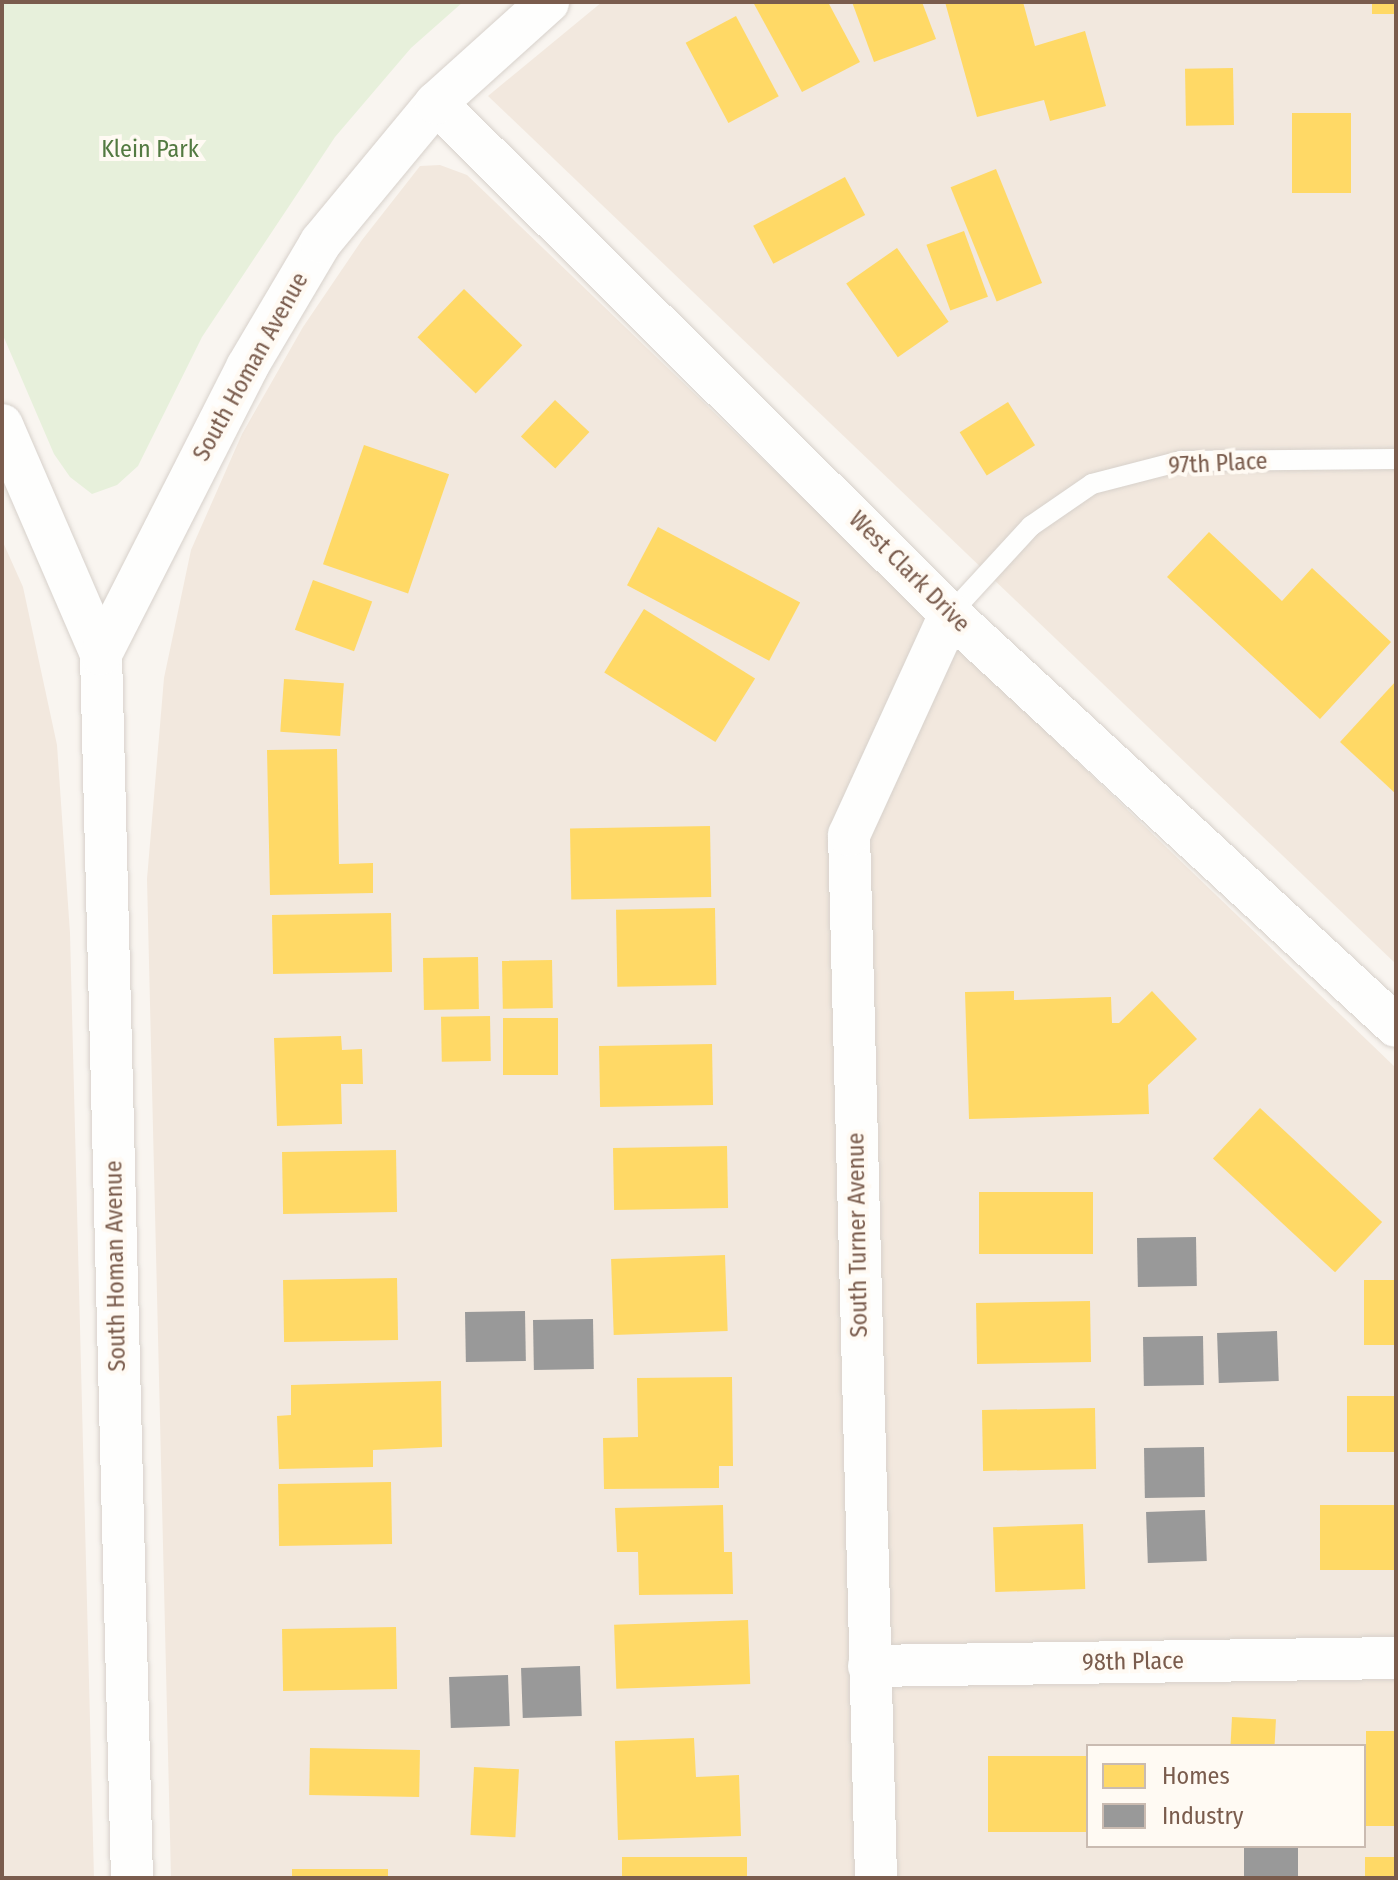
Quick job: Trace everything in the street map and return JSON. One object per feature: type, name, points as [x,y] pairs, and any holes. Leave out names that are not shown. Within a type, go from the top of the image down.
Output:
[{"type":"street","name":"South Homan Avenue","points":[[101,654],[247,367],[321,242],[436,103],[548,2]]},
{"type":"street","name":"West Clark Drive","points":[[436,103],[950,614],[1396,1026]]},
{"type":"street","name":"South Homan Avenue","points":[[2,425],[101,654],[132,1878]]},
{"type":"street","name":"South Turner Avenue","points":[[876,1878],[849,835],[950,614]]},
{"type":"street","name":"98th Place","points":[[869,1666],[1396,1658]]},
{"type":"lane","name":"97th Place","points":[[950,614],[1031,526],[1092,484],[1181,461],[1396,459]]},
{"type":"shaded area","points":[[602,2],[1396,2],[1396,964],[488,96]]},
{"type":"shaded area","points":[[440,165],[467,175],[1396,1068],[1396,1878],[171,1878],[147,879],[164,678],[191,550],[242,434],[303,327],[362,240],[420,166]]},
{"type":"shaded area","points":[[2,540],[23,587],[57,745],[70,933],[94,1878],[2,1878]]},
{"type":"green space","name":"Klein Park","points":[[2,2],[463,2],[411,48],[335,137],[202,337],[138,466],[117,485],[92,494],[70,477],[54,454],[2,333]]},
{"type":"building: Homes","points":[[753,2],[828,2],[860,62],[802,92]]},
{"type":"building: Homes","points":[[852,2],[922,2],[936,39],[874,62]]},
{"type":"building: Homes","points":[[945,2],[1023,2],[1035,46],[1085,31],[1106,106],[1050,121],[1044,100],[977,117]]},
{"type":"building: Homes","points":[[1372,2],[1396,2],[1396,14],[1372,14]]},
{"type":"building: Homes","points":[[736,16],[779,96],[728,123],[686,43]]},
{"type":"building: Homes","points":[[1233,68],[1234,125],[1186,126],[1185,69]]},
{"type":"building: Homes","points":[[1292,113],[1351,113],[1351,193],[1292,193]]},
{"type":"building: Homes","points":[[996,169],[1042,283],[997,301],[951,187]]},
{"type":"building: Homes","points":[[845,177],[865,215],[773,264],[753,226]]},
{"type":"building: Homes","points":[[964,231],[988,297],[950,310],[926,245]]},
{"type":"building: Homes","points":[[897,248],[949,322],[898,357],[846,284]]},
{"type":"building: Homes","points":[[464,289],[522,345],[476,393],[417,337]]},
{"type":"building: Homes","points":[[555,400],[589,432],[555,469],[521,437]]},
{"type":"building: Homes","points":[[1008,402],[1035,445],[987,475],[960,432]]},
{"type":"building: Homes","points":[[364,445],[449,474],[408,593],[323,564]]},
{"type":"building: Homes","points":[[658,527],[800,603],[769,661],[627,585]]},
{"type":"building: Homes","points":[[1209,532],[1282,601],[1312,568],[1391,642],[1320,719],[1167,577]]},
{"type":"building: Homes","points":[[313,580],[372,602],[354,651],[295,630]]},
{"type":"building: Homes","points":[[644,609],[755,678],[715,742],[604,673]]},
{"type":"building: Homes","points":[[284,679],[344,683],[340,736],[280,732]]},
{"type":"building: Homes","points":[[1396,681],[1396,794],[1340,742]]},
{"type":"building: Homes","points":[[337,749],[339,864],[373,863],[373,893],[270,895],[267,750]]},
{"type":"building: Homes","points":[[710,826],[711,897],[571,899],[570,828]]},
{"type":"building: Homes","points":[[715,908],[716,985],[617,987],[616,910]]},
{"type":"building: Homes","points":[[391,913],[392,972],[273,974],[272,915]]},
{"type":"building: Homes","points":[[478,957],[479,1009],[424,1010],[423,958]]},
{"type":"building: Homes","points":[[552,960],[553,1008],[503,1009],[502,961]]},
{"type":"building: Homes","points":[[1014,991],[1014,1000],[1111,997],[1112,1023],[1119,1023],[1152,991],[1197,1039],[1148,1085],[1149,1114],[969,1119],[965,992]]},
{"type":"building: Homes","points":[[490,1016],[491,1061],[442,1062],[441,1017]]},
{"type":"building: Homes","points":[[503,1018],[558,1018],[558,1075],[503,1075]]},
{"type":"building: Homes","points":[[341,1036],[342,1050],[362,1049],[363,1084],[341,1084],[342,1124],[277,1126],[274,1038]]},
{"type":"building: Homes","points":[[712,1044],[713,1105],[600,1107],[599,1046]]},
{"type":"building: Homes","points":[[1260,1108],[1382,1222],[1335,1272],[1213,1158]]},
{"type":"building: Homes","points":[[727,1146],[728,1208],[614,1210],[613,1148]]},
{"type":"building: Homes","points":[[396,1150],[397,1212],[283,1214],[282,1152]]},
{"type":"building: Homes","points":[[979,1192],[1093,1192],[1093,1254],[979,1254]]},
{"type":"building: Homes","points":[[725,1255],[728,1331],[614,1335],[611,1259]]},
{"type":"building: Homes","points":[[397,1278],[398,1340],[284,1342],[283,1280]]},
{"type":"building: Homes","points":[[1364,1280],[1396,1280],[1396,1345],[1364,1345]]},
{"type":"building: Homes","points":[[1090,1301],[1091,1362],[977,1364],[976,1303]]},
{"type":"building: Homes","points":[[732,1377],[733,1466],[719,1466],[719,1488],[604,1489],[603,1438],[638,1437],[637,1378]]},
{"type":"building: Homes","points":[[441,1381],[442,1447],[373,1450],[373,1467],[279,1469],[277,1416],[291,1415],[291,1385]]},
{"type":"building: Homes","points":[[1347,1396],[1396,1396],[1396,1452],[1347,1452]]},
{"type":"building: Homes","points":[[1095,1408],[1096,1469],[983,1471],[982,1410]]},
{"type":"building: Homes","points":[[391,1482],[392,1544],[279,1546],[278,1484]]},
{"type":"building: Homes","points":[[723,1505],[724,1552],[732,1552],[733,1594],[639,1595],[638,1552],[617,1552],[615,1508]]},
{"type":"building: Homes","points":[[1320,1505],[1396,1505],[1396,1570],[1320,1570]]},
{"type":"building: Homes","points":[[1083,1524],[1085,1589],[995,1592],[993,1527]]},
{"type":"building: Homes","points":[[748,1620],[750,1684],[616,1689],[614,1625]]},
{"type":"building: Homes","points":[[396,1627],[397,1689],[283,1691],[282,1629]]},
{"type":"building: Homes","points":[[1232,1717],[1276,1719],[1275,1744],[1231,1744]]},
{"type":"building: Homes","points":[[1366,1731],[1396,1731],[1396,1826],[1366,1826]]},
{"type":"building: Homes","points":[[694,1738],[696,1777],[739,1775],[741,1836],[618,1840],[615,1741]]},
{"type":"building: Homes","points":[[310,1748],[420,1750],[419,1797],[309,1795]]},
{"type":"building: Homes","points":[[988,1756],[1086,1756],[1086,1832],[988,1832]]},
{"type":"building: Homes","points":[[474,1767],[519,1769],[515,1837],[470,1835]]},
{"type":"building: Homes","points":[[622,1857],[747,1857],[747,1878],[622,1878]]},
{"type":"building: Homes","points":[[1365,1857],[1396,1857],[1396,1878],[1365,1878]]},
{"type":"building: Homes","points":[[292,1869],[388,1869],[388,1878],[292,1878]]},
{"type":"building: Industry","points":[[1196,1237],[1197,1286],[1138,1287],[1137,1238]]},
{"type":"building: Industry","points":[[525,1311],[526,1361],[466,1362],[465,1312]]},
{"type":"building: Industry","points":[[593,1319],[594,1369],[534,1370],[533,1320]]},
{"type":"building: Industry","points":[[1277,1331],[1279,1381],[1219,1383],[1217,1333]]},
{"type":"building: Industry","points":[[1203,1336],[1204,1385],[1144,1386],[1143,1337]]},
{"type":"building: Industry","points":[[1204,1447],[1205,1497],[1145,1498],[1144,1448]]},
{"type":"building: Industry","points":[[1205,1510],[1207,1561],[1148,1563],[1146,1512]]},
{"type":"building: Industry","points":[[580,1666],[582,1716],[523,1718],[521,1668]]},
{"type":"building: Industry","points":[[508,1675],[510,1726],[451,1728],[449,1677]]},
{"type":"building: Industry","points":[[1244,1848],[1298,1848],[1298,1878],[1244,1878]]}]
